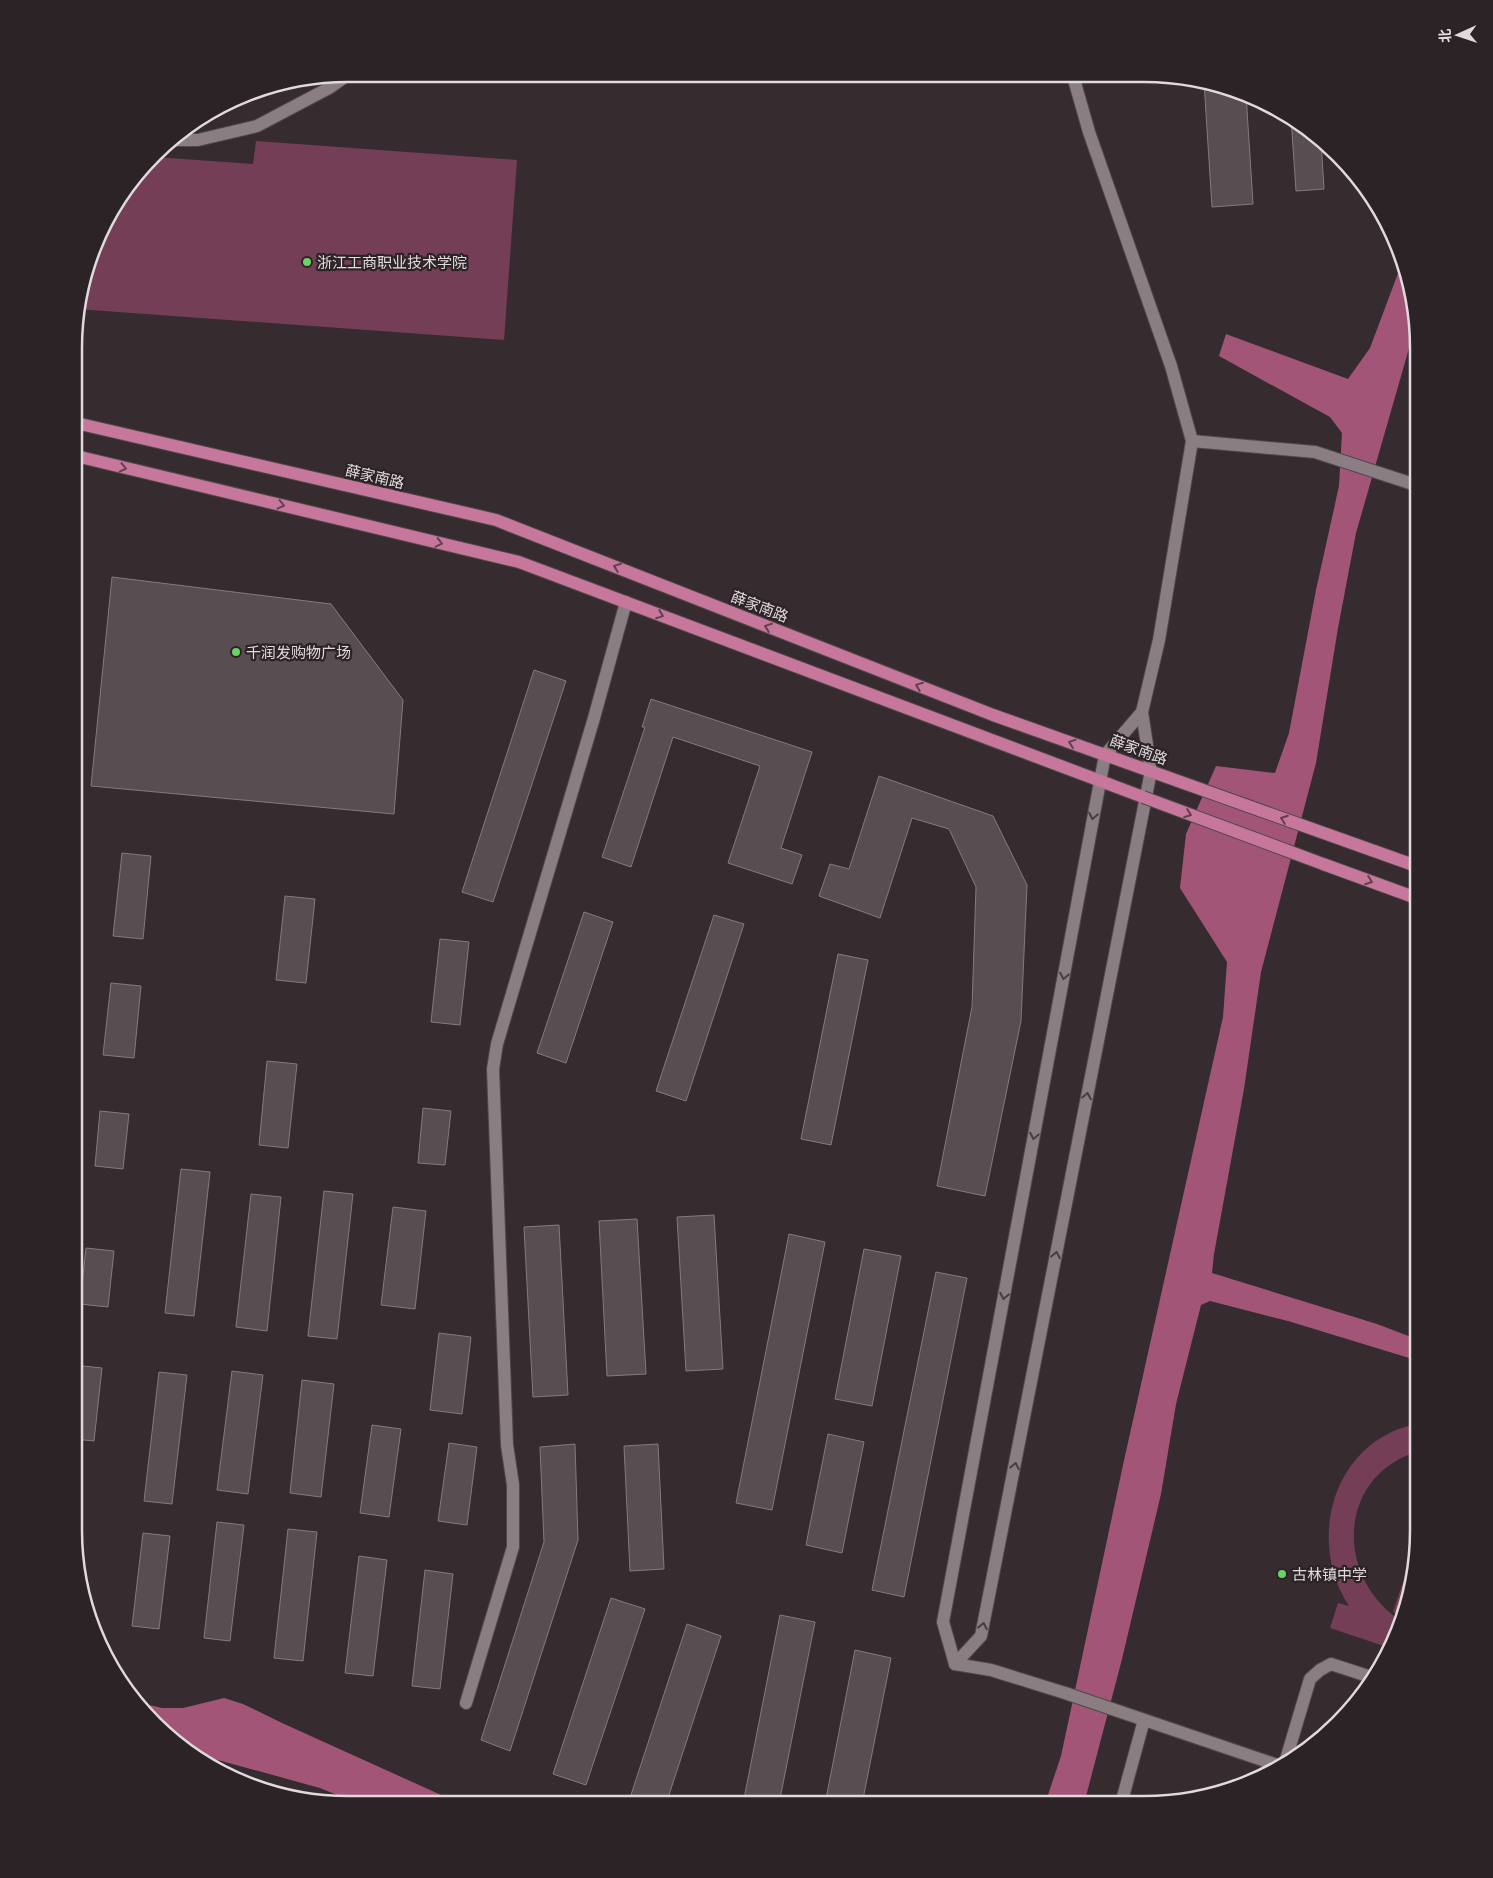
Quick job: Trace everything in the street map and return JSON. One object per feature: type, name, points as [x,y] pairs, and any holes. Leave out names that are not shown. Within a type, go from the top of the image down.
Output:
[{"type":"main road","name":"薛家南路","points":[[82,424],[496,520],[993,715],[1410,864]]},
{"type":"main road","points":[[82,457],[519,562],[1410,896]]},
{"type":"street","points":[[955,1664],[981,1636],[1150,771],[1142,712],[1159,640],[1192,441],[1171,366],[1089,132],[1076,82]]},
{"type":"street","points":[[182,140],[198,140],[257,126],[337,83]]},
{"type":"street","points":[[1192,441],[1315,452],[1410,483]]},
{"type":"street","points":[[466,1703],[513,1547],[513,1486],[507,1445],[494,1078],[496,1044],[594,718],[626,602]]},
{"type":"street","points":[[955,1664],[943,1622],[1105,754],[1142,712]]},
{"type":"street","points":[[955,1664],[991,1670],[1273,1763]]},
{"type":"street","points":[[1287,1755],[1310,1678],[1331,1664],[1367,1676]]},
{"type":"street","points":[[1123,1796],[1144,1720]]},
{"type":"shaded area","name":"浙江工商职业技术学院","points":[[256,141],[517,160],[504,340],[86,310],[97,263],[118,215],[137,186],[163,158],[253,164]]},
{"type":"shaded area","points":[[1399,272],[1408,313],[1410,345],[1356,533],[1316,763],[1261,972],[1244,1089],[1212,1273],[1377,1324],[1410,1337],[1410,1358],[1288,1321],[1210,1301],[1201,1305],[1176,1404],[1161,1494],[1122,1659],[1086,1796],[1048,1796],[1061,1756],[1123,1465],[1223,1017],[1227,962],[1180,888],[1186,834],[1216,766],[1275,773],[1289,733],[1316,590],[1339,486],[1342,433],[1330,417],[1219,356],[1226,334],[1348,379],[1370,348]]},
{"type":"shaded area","points":[[1410,1426],[1410,1455],[1392,1463],[1372,1482],[1360,1504],[1354,1528],[1356,1554],[1364,1579],[1379,1602],[1396,1616],[1384,1646],[1330,1628],[1338,1603],[1349,1606],[1337,1582],[1330,1557],[1329,1532],[1332,1506],[1341,1483],[1354,1461],[1373,1443],[1396,1430]]},
{"type":"shaded area","points":[[1407,1569],[1397,1613],[1393,1612]]},
{"type":"shaded area","points":[[224,1698],[243,1704],[443,1796],[338,1795],[320,1788],[213,1759],[186,1741],[148,1705],[162,1708],[183,1708]]},
{"type":"building","points":[[1204,90],[1247,103],[1253,204],[1212,207]]},
{"type":"building","points":[[1292,127],[1322,149],[1324,189],[1296,191]]},
{"type":"building","name":"千润发购物广场","points":[[112,577],[331,604],[403,700],[394,814],[91,786]]},
{"type":"building","points":[[534,670],[566,681],[493,902],[462,892]]},
{"type":"building","points":[[651,699],[812,752],[781,848],[802,855],[792,884],[728,863],[760,766],[673,737],[631,867],[602,857],[645,727],[642,727]]},
{"type":"building","points":[[879,776],[993,816],[1027,885],[1021,1021],[985,1196],[937,1186],[972,1007],[976,887],[949,829],[912,818],[880,918],[819,896],[830,864],[849,869]]},
{"type":"building","points":[[122,853],[151,856],[143,939],[113,936]]},
{"type":"building","points":[[285,896],[315,899],[306,983],[276,980]]},
{"type":"building","points":[[584,912],[613,922],[566,1063],[537,1053]]},
{"type":"building","points":[[714,915],[744,924],[686,1101],[656,1091]]},
{"type":"building","points":[[440,939],[469,942],[460,1025],[431,1022]]},
{"type":"building","points":[[838,954],[868,960],[831,1145],[801,1139]]},
{"type":"building","points":[[111,983],[141,986],[134,1058],[103,1055]]},
{"type":"building","points":[[267,1061],[297,1064],[288,1148],[259,1145]]},
{"type":"building","points":[[423,1108],[451,1111],[445,1165],[418,1163]]},
{"type":"building","points":[[100,1111],[129,1114],[123,1169],[95,1166]]},
{"type":"building","points":[[181,1169],[210,1172],[194,1316],[165,1313]]},
{"type":"building","points":[[324,1191],[353,1194],[337,1339],[308,1336]]},
{"type":"building","points":[[251,1194],[281,1197],[267,1331],[236,1327]]},
{"type":"building","points":[[393,1207],[426,1211],[415,1309],[381,1305]]},
{"type":"building","points":[[714,1215],[723,1369],[686,1371],[677,1217]]},
{"type":"building","points":[[637,1219],[646,1374],[607,1376],[599,1221]]},
{"type":"building","points":[[559,1225],[568,1395],[533,1397],[524,1227]]},
{"type":"building","points":[[789,1234],[825,1242],[772,1510],[736,1503]]},
{"type":"building","points":[[86,1248],[114,1251],[108,1307],[82,1304]]},
{"type":"building","points":[[864,1249],[901,1256],[872,1406],[835,1399]]},
{"type":"building","points":[[936,1272],[967,1278],[904,1597],[872,1590]]},
{"type":"building","points":[[439,1333],[471,1337],[462,1414],[430,1410]]},
{"type":"building","points":[[82,1366],[102,1368],[94,1441],[82,1440]]},
{"type":"building","points":[[232,1371],[263,1375],[248,1494],[217,1490]]},
{"type":"building","points":[[159,1372],[187,1375],[172,1504],[144,1501]]},
{"type":"building","points":[[302,1380],[334,1384],[321,1497],[290,1493]]},
{"type":"building","points":[[372,1425],[401,1429],[389,1517],[360,1513]]},
{"type":"building","points":[[828,1434],[864,1442],[842,1553],[806,1545]]},
{"type":"building","points":[[449,1443],[477,1447],[467,1525],[438,1521]]},
{"type":"building","points":[[575,1444],[578,1540],[510,1751],[481,1740],[544,1542],[540,1447]]},
{"type":"building","points":[[658,1444],[664,1569],[630,1571],[624,1446]]},
{"type":"building","points":[[217,1522],[244,1525],[230,1641],[204,1638]]},
{"type":"building","points":[[288,1529],[317,1532],[303,1661],[274,1658]]},
{"type":"building","points":[[143,1533],[170,1536],[159,1629],[132,1626]]},
{"type":"building","points":[[359,1556],[387,1560],[373,1676],[345,1673]]},
{"type":"building","points":[[425,1570],[453,1574],[440,1689],[412,1686]]},
{"type":"building","points":[[611,1598],[645,1609],[586,1785],[553,1774]]},
{"type":"building","points":[[780,1615],[815,1622],[781,1796],[745,1796]]},
{"type":"building","points":[[687,1624],[721,1636],[669,1796],[631,1796]]},
{"type":"building","points":[[855,1650],[891,1658],[864,1796],[827,1796]]},
{"type":"place","name":"浙江工商职业技术学院","points":[[307,262]]},
{"type":"place","name":"千润发购物广场","points":[[236,652]]},
{"type":"place","name":"古林镇中学","points":[[1282,1574]]}]
